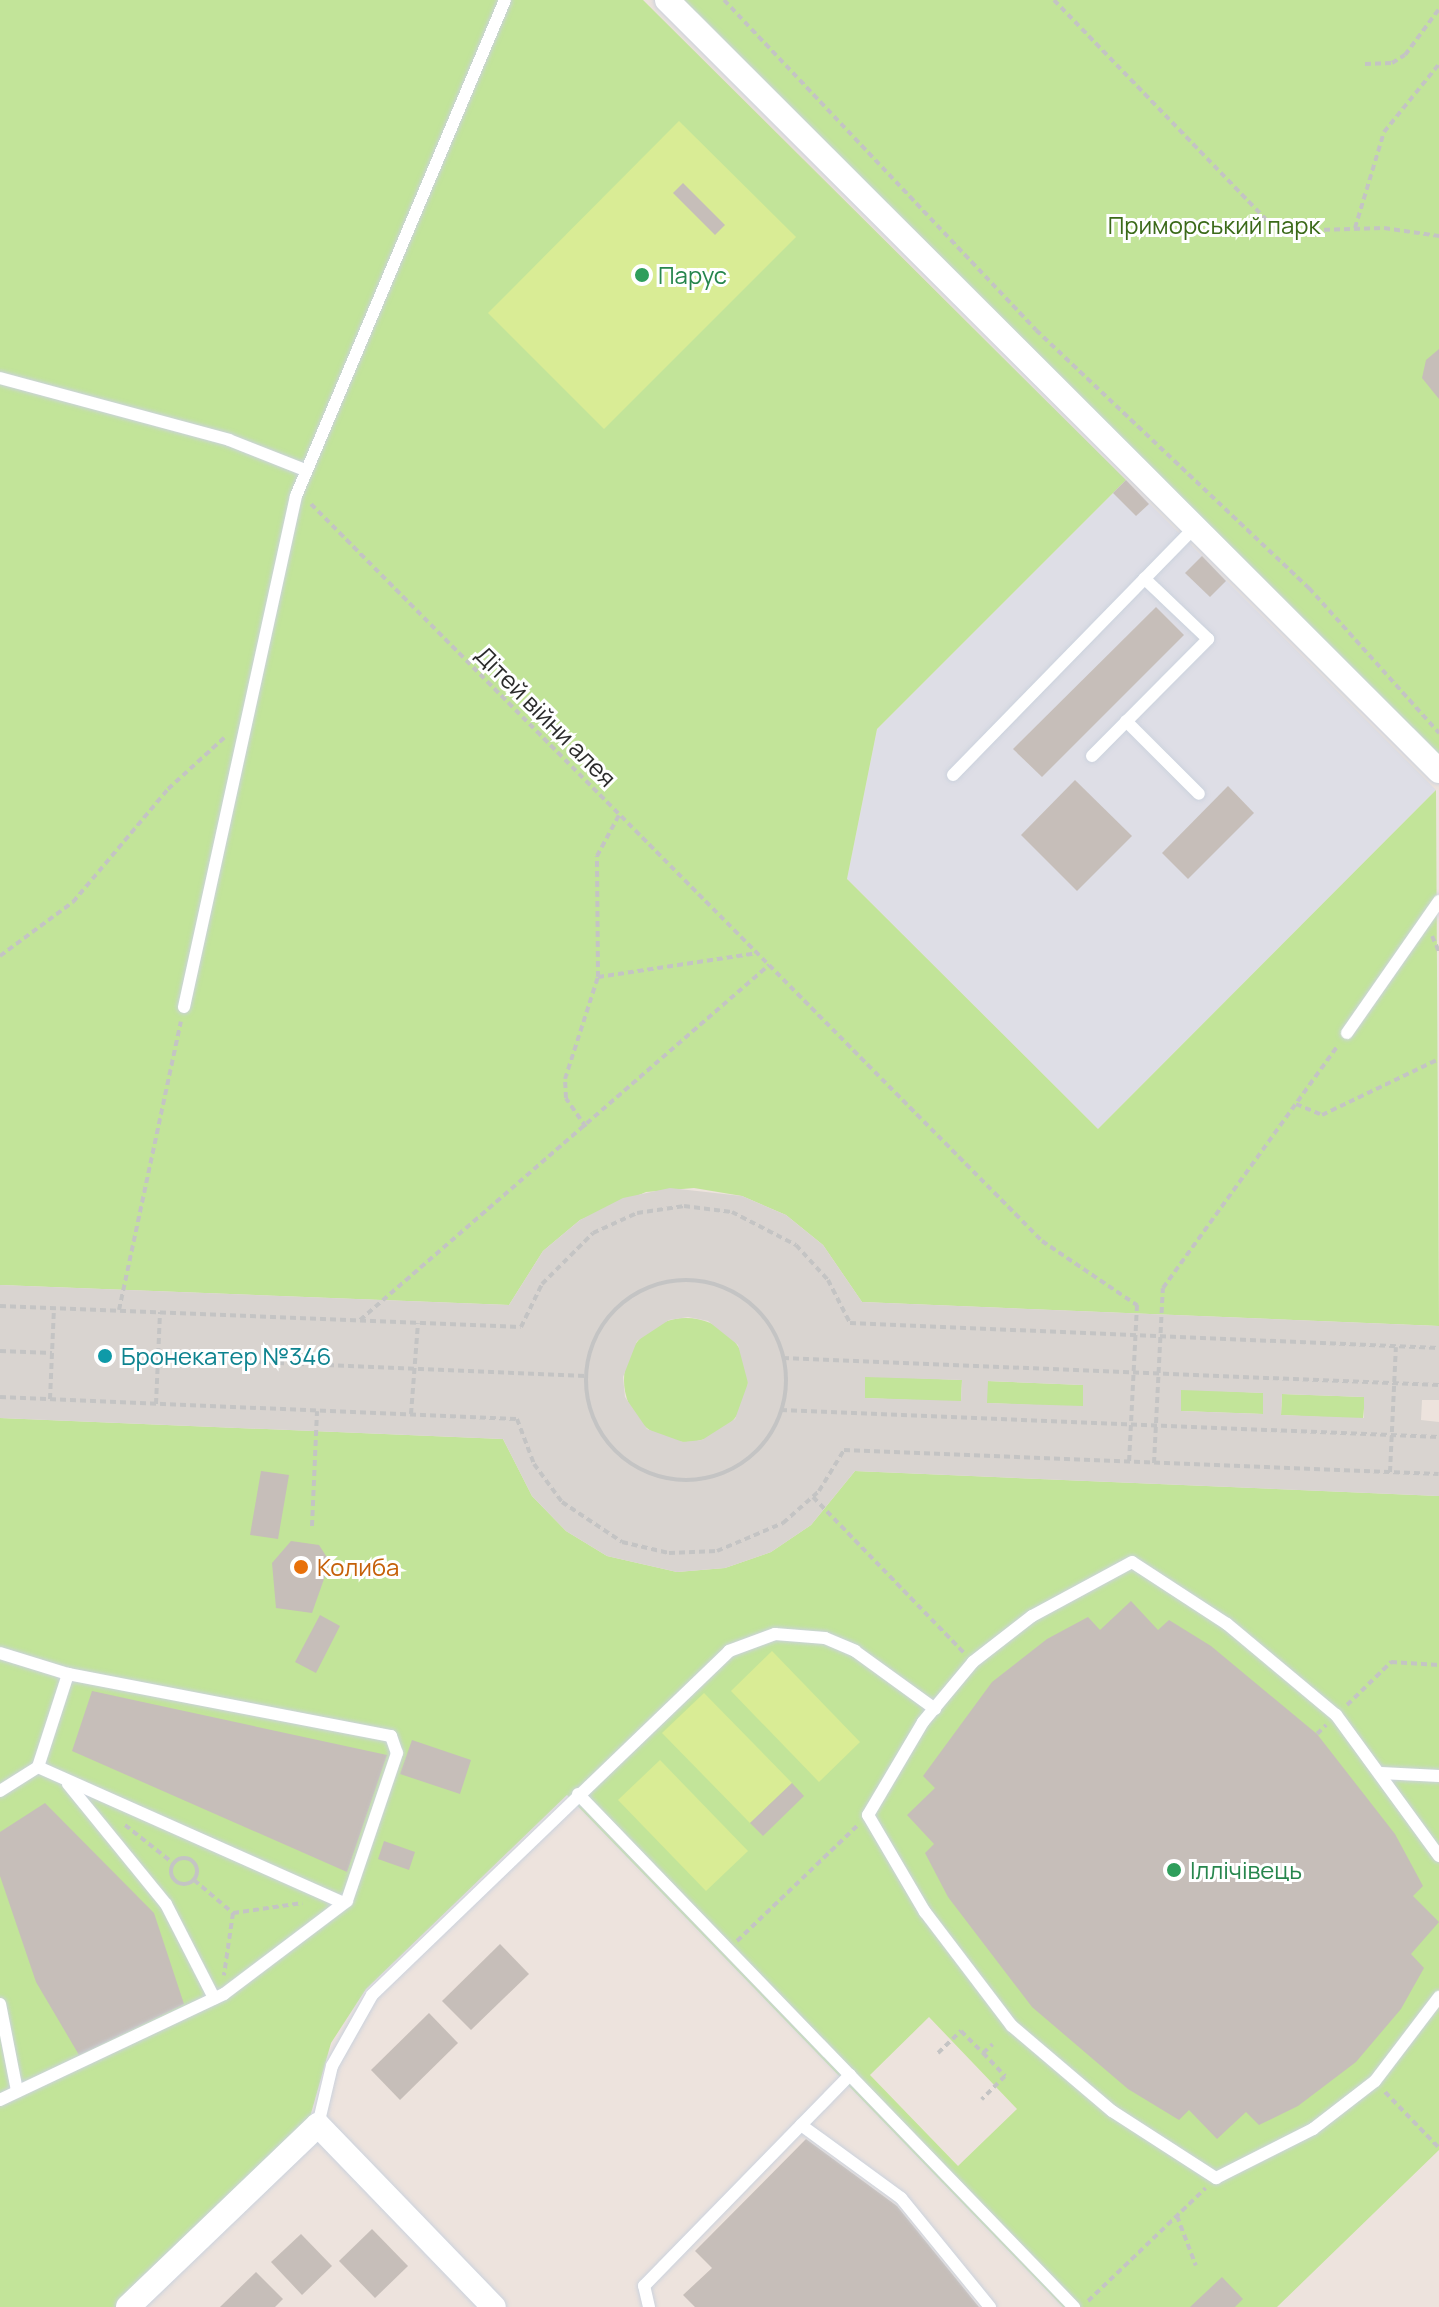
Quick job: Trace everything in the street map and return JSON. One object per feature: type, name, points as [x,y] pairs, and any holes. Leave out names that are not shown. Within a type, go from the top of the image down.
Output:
[{"type":"street","points":[[667,0],[1439,771]]},
{"type":"street","points":[[128,2307],[318,2125],[494,2307]]},
{"type":"lane","points":[[184,1007],[298,491],[505,0]]},
{"type":"lane","points":[[0,378],[229,440],[305,470]]},
{"type":"lane","points":[[953,775],[1196,526]]},
{"type":"lane","points":[[1092,756],[1208,639],[1144,578]]},
{"type":"lane","points":[[1126,721],[1199,794]]},
{"type":"lane","points":[[1347,1033],[1439,901]]},
{"type":"lane","points":[[1439,1856],[1336,1715],[1227,1624],[1132,1562],[1032,1616],[973,1662],[935,1709],[868,1815],[925,1912],[1012,2026],[1112,2111],[1216,2178],[1313,2129],[1375,2081],[1439,1997]]},
{"type":"lane","points":[[318,2125],[335,2056],[372,1995],[716,1661],[759,1637],[809,1634],[840,1643],[935,1709]]},
{"type":"lane","points":[[0,1653],[68,1674],[391,1736],[397,1753],[338,1901],[218,1996],[0,2100]]},
{"type":"lane","points":[[0,1791],[38,1767],[68,1674]]},
{"type":"lane","points":[[38,1767],[338,1901]]},
{"type":"lane","points":[[1381,1773],[1439,1776]]},
{"type":"lane","points":[[66,1782],[166,1904],[218,1996]]},
{"type":"lane","points":[[578,1794],[1069,2305]]},
{"type":"lane","points":[[0,2004],[17,2091]]},
{"type":"lane","points":[[649,2307],[644,2286],[850,2075]]},
{"type":"lane","points":[[801,2125],[901,2198],[990,2307]]},
{"type":"path","points":[[724,0],[1036,330],[1309,588],[1439,733]]},
{"type":"path","points":[[1054,0],[1270,224],[1284,231],[1355,228],[1439,236]]},
{"type":"path","points":[[1365,64],[1392,63],[1405,55],[1439,9]]},
{"type":"path","points":[[1355,228],[1384,132],[1439,64]]},
{"type":"path","name":"Дітей війни алея","points":[[298,491],[1042,1241],[1137,1305],[1135,1335]]},
{"type":"path","points":[[0,956],[64,910],[168,789],[247,720]]},
{"type":"path","points":[[586,1127],[566,1098],[565,1079],[598,977],[597,856],[619,815]]},
{"type":"path","points":[[598,977],[758,953]]},
{"type":"path","points":[[360,1320],[769,965]]},
{"type":"path","points":[[119,1311],[184,1007]]},
{"type":"path","points":[[1154,1463],[1163,1288],[1347,1033]]},
{"type":"path","points":[[1296,1104],[1322,1115],[1439,1059]]},
{"type":"path","points":[[0,1306],[521,1327],[556,1265],[593,1233],[637,1213],[684,1206],[732,1212],[796,1245],[828,1280],[850,1323],[1439,1348]]},
{"type":"path","points":[[673,1281],[708,1282],[740,1296],[765,1319],[783,1358],[781,1410],[759,1447],[732,1468],[699,1479],[664,1477],[632,1464],[607,1441],[590,1410],[586,1376],[594,1342],[612,1313],[640,1291],[673,1281]]},
{"type":"path","points":[[50,1399],[54,1308]]},
{"type":"path","points":[[156,1404],[160,1312]]},
{"type":"path","points":[[411,1414],[418,1323]]},
{"type":"path","points":[[1129,1462],[1135,1335]]},
{"type":"path","points":[[1390,1472],[1396,1346]]},
{"type":"path","points":[[0,1351],[52,1353]]},
{"type":"path","points":[[158,1358],[586,1376]]},
{"type":"path","points":[[783,1358],[1439,1385]]},
{"type":"path","points":[[0,1397],[517,1419],[534,1464],[562,1502],[601,1531],[645,1549],[693,1553],[740,1544],[783,1523],[813,1497],[844,1450],[1439,1474]]},
{"type":"path","points":[[781,1410],[1439,1437]]},
{"type":"path","points":[[312,1526],[317,1411]]},
{"type":"path","points":[[813,1497],[973,1662]]},
{"type":"path","points":[[1317,1734],[1391,1662],[1439,1665]]},
{"type":"path","points":[[728,1949],[868,1815]]},
{"type":"path","points":[[119,1821],[173,1863],[177,1882],[194,1880]]},
{"type":"path","points":[[173,1863],[192,1861],[194,1880],[233,1913],[338,1901]]},
{"type":"path","points":[[218,1996],[233,1913]]},
{"type":"path","points":[[938,2053],[961,2031],[983,2053],[1005,2076],[982,2099]]},
{"type":"path","points":[[983,2053],[993,2044]]},
{"type":"path","points":[[1389,2096],[1439,2148]]},
{"type":"path","points":[[1082,2307],[1216,2178]]},
{"type":"path","points":[[1177,2216],[1196,2266]]},
{"type":"shaded area","points":[[1126,480],[1436,790],[1098,1129],[847,879],[877,729]]},
{"type":"shaded area","points":[[670,1188],[742,1196],[786,1215],[823,1245],[862,1302],[1439,1326],[1439,1400],[1422,1400],[1421,1420],[1439,1422],[1439,1496],[855,1471],[811,1525],[771,1552],[725,1568],[677,1572],[607,1556],[566,1531],[532,1496],[503,1439],[0,1418],[0,1285],[509,1305],[543,1251],[580,1220],[623,1198]],"holes":[[[688,1317],[708,1321],[738,1345],[748,1383],[735,1419],[702,1440],[683,1442],[647,1429],[625,1397],[623,1377],[637,1341],[669,1320]],[[865,1377],[962,1380],[961,1401],[865,1398]],[[988,1381],[1083,1385],[1083,1406],[987,1403]],[[1181,1390],[1263,1393],[1263,1414],[1181,1411]],[[1282,1394],[1364,1397],[1364,1418],[1281,1415]]]},
{"type":"green space","points":[[0,0],[643,0],[1126,480],[877,729],[847,879],[1098,1129],[1436,790],[1439,1326],[862,1302],[823,1245],[786,1215],[742,1196],[694,1188],[646,1192],[580,1220],[543,1251],[509,1305],[0,1285]]},
{"type":"green space","name":"Приморський парк","points":[[669,0],[1439,0],[1439,767]]},
{"type":"green space","name":"Парус","points":[[679,121],[796,237],[604,429],[488,313]]},
{"type":"green space","points":[[686,1318],[710,1323],[730,1336],[743,1356],[748,1380],[743,1404],[730,1424],[710,1437],[686,1442],[662,1437],[642,1424],[629,1404],[624,1380],[629,1356],[642,1336],[662,1323]]},
{"type":"green space","points":[[865,1376],[962,1380],[961,1402],[864,1398]]},
{"type":"green space","points":[[987,1381],[1084,1385],[1083,1407],[986,1403]]},
{"type":"green space","points":[[1181,1389],[1264,1393],[1263,1414],[1180,1411]]},
{"type":"green space","points":[[1282,1394],[1365,1397],[1363,1419],[1281,1415]]},
{"type":"green space","points":[[0,1418],[503,1439],[532,1496],[566,1531],[607,1556],[677,1572],[725,1568],[771,1552],[811,1525],[855,1471],[1439,1496],[1439,2150],[1277,2307],[1063,2307],[567,1795],[366,1989],[331,2043],[310,2117],[128,2307],[0,2307]],"holes":[[[929,2017],[1017,2109],[958,2166],[870,2075]]]},
{"type":"green space","points":[[772,1651],[860,1742],[819,1782],[731,1691]]},
{"type":"green space","points":[[704,1693],[792,1783],[750,1823],[662,1733]]},
{"type":"green space","points":[[660,1760],[748,1851],[706,1891],[618,1800]]},
{"type":"building","points":[[683,183],[725,225],[715,235],[673,193]]},
{"type":"building","points":[[1439,349],[1439,399],[1422,378],[1426,360]]},
{"type":"building","points":[[1126,480],[1149,504],[1136,516],[1113,493]]},
{"type":"building","points":[[1202,556],[1226,581],[1210,597],[1185,573]]},
{"type":"building","points":[[1156,607],[1184,635],[1042,777],[1013,749]]},
{"type":"building","points":[[1075,780],[1132,836],[1077,891],[1021,835]]},
{"type":"building","points":[[1228,786],[1254,813],[1188,879],[1162,853]]},
{"type":"building","points":[[261,1471],[289,1475],[278,1539],[250,1535]]},
{"type":"building","points":[[291,1541],[319,1545],[330,1562],[312,1613],[276,1608],[272,1563]]},
{"type":"building","points":[[1131,1601],[1158,1630],[1169,1620],[1211,1646],[1317,1734],[1395,1834],[1423,1886],[1413,1896],[1439,1922],[1411,1954],[1424,1968],[1401,2009],[1356,2062],[1298,2106],[1259,2125],[1246,2112],[1217,2139],[1189,2110],[1179,2120],[1128,2089],[1032,2007],[948,1897],[925,1853],[934,1844],[907,1815],[935,1788],[923,1776],[992,1682],[1047,1639],[1088,1617],[1100,1630]]},
{"type":"building","points":[[320,1615],[340,1626],[316,1673],[295,1662]]},
{"type":"building","points":[[92,1691],[387,1755],[347,1872],[72,1751]]},
{"type":"building","points":[[412,1740],[471,1760],[460,1794],[400,1774]]},
{"type":"building","points":[[792,1783],[804,1796],[763,1836],[750,1823]]},
{"type":"building","points":[[45,1803],[154,1913],[184,2004],[79,2055],[36,1982],[0,1876],[0,1832]]},
{"type":"building","points":[[384,1841],[415,1852],[409,1870],[378,1859]]},
{"type":"building","points":[[500,1944],[529,1974],[471,2030],[442,2001]]},
{"type":"building","points":[[429,2013],[458,2043],[400,2100],[371,2070]]},
{"type":"building","points":[[806,2139],[897,2206],[979,2307],[695,2307],[683,2295],[712,2268],[695,2251]]},
{"type":"building","points":[[372,2229],[408,2266],[375,2298],[339,2261]]},
{"type":"building","points":[[301,2234],[332,2266],[302,2295],[271,2262]]},
{"type":"building","points":[[256,2272],[283,2299],[275,2307],[220,2307]]},
{"type":"building","points":[[1222,2277],[1243,2299],[1235,2307],[1190,2307]]},
{"type":"place","name":"Парус","points":[[642,275]]},
{"type":"place","name":"Бронекатер №346","points":[[105,1356]]},
{"type":"place","name":"Колиба","points":[[301,1567]]},
{"type":"place","name":"Іллічівець","points":[[1174,1870]]}]
